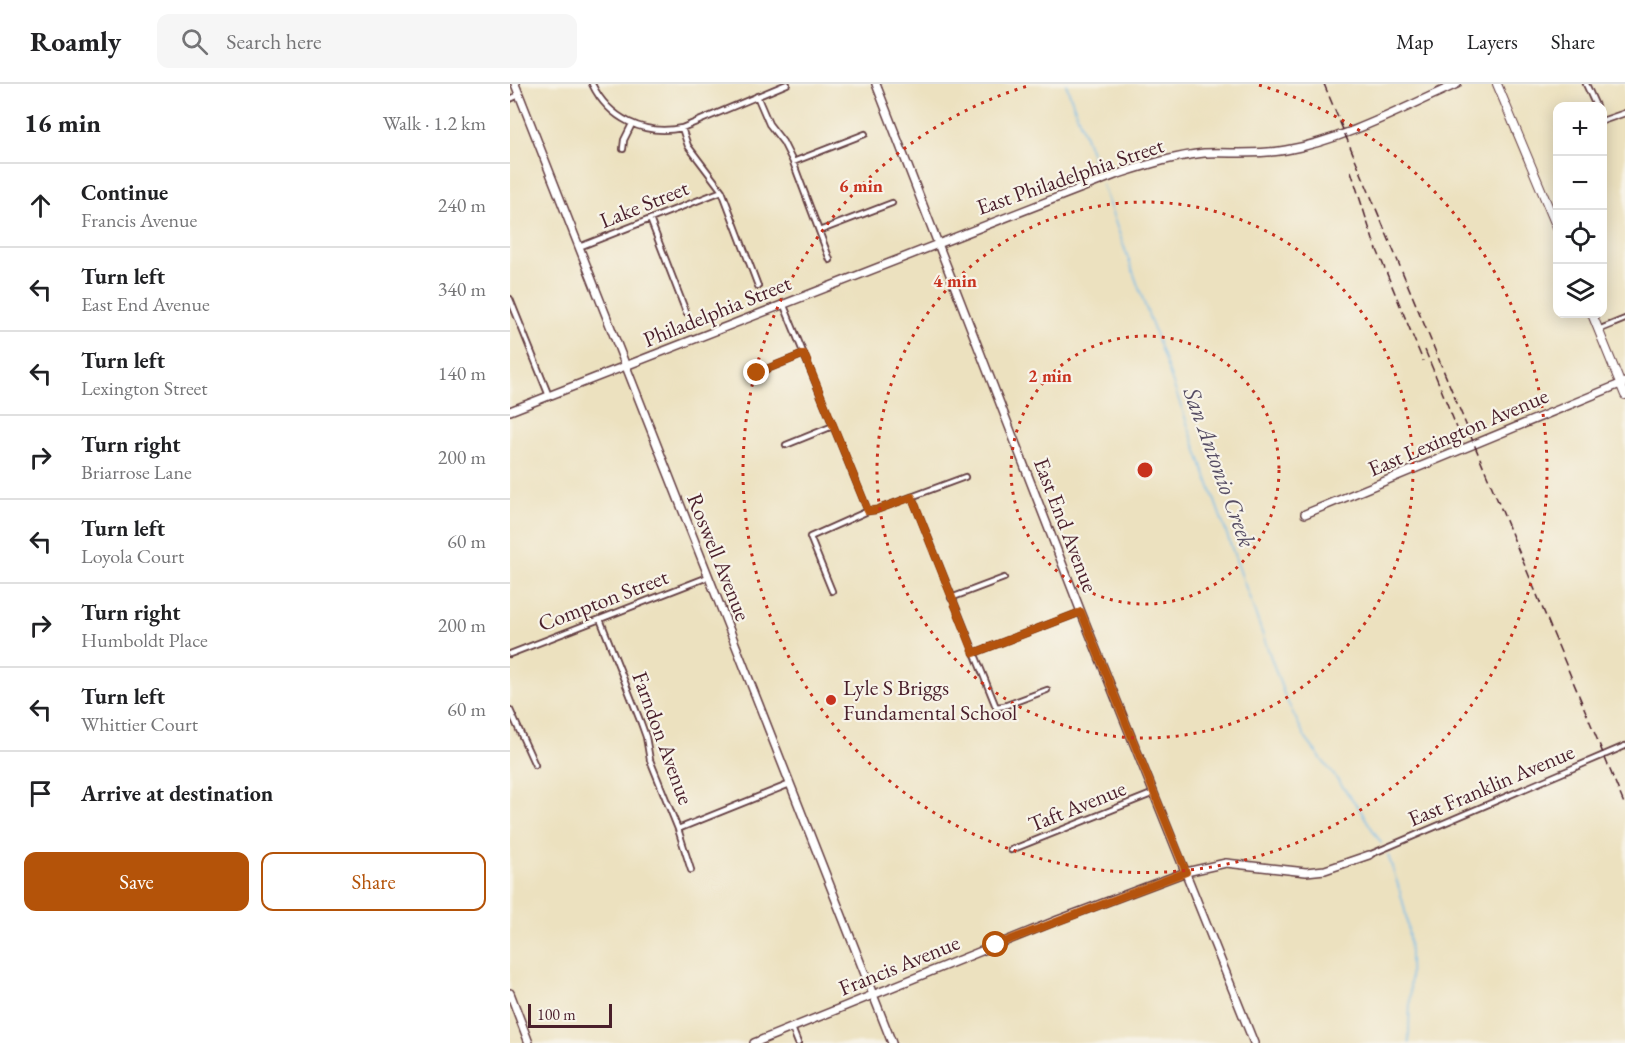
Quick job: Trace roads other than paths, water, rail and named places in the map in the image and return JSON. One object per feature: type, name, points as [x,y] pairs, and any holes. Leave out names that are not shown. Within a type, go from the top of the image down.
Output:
[{"type":"main road","points":[[1497,84],[1553,220]]},
{"type":"main road","points":[[1594,318],[1623,383],[1625,395]]},
{"type":"street","name":"Roswell Avenue","points":[[515,84],[892,1043]]},
{"type":"street","points":[[592,84],[606,106],[616,115],[632,124],[651,130],[666,131],[682,128],[788,84]]},
{"type":"street","name":"East End Avenue","points":[[876,84],[1081,612],[1254,1043]]},
{"type":"street","name":"East Philadelphia Street","points":[[937,243],[1149,164],[1175,157],[1204,153],[1244,154],[1286,150],[1315,144],[1457,84]]},
{"type":"street","points":[[1586,84],[1594,102]]},
{"type":"street","points":[[510,99],[519,95]]},
{"type":"street","points":[[757,96],[769,124],[783,142],[793,162],[830,260]]},
{"type":"street","points":[[1607,119],[1625,112]]},
{"type":"street","points":[[623,149],[624,140],[632,124]]},
{"type":"street","points":[[682,128],[688,146],[722,191],[758,285]]},
{"type":"street","points":[[793,162],[865,134]]},
{"type":"street","name":"Lake Street","points":[[579,248],[722,191]]},
{"type":"street","points":[[819,231],[892,203]]},
{"type":"street","points":[[650,219],[686,312]]},
{"type":"street","name":"Philadelphia Street","points":[[510,411],[937,243]]},
{"type":"street","points":[[510,299],[549,396]]},
{"type":"street","points":[[783,303],[868,511]]},
{"type":"street","points":[[1598,330],[1625,319]]},
{"type":"street","points":[[757,373],[804,354]]},
{"type":"street","name":"East Lexington Avenue","points":[[1305,514],[1623,383]]},
{"type":"street","points":[[786,445],[833,426]]},
{"type":"street","points":[[832,591],[810,537],[868,511],[965,477]]},
{"type":"street","points":[[912,497],[996,708],[1047,690]]},
{"type":"street","name":"Compton Street","points":[[510,654],[708,578]]},
{"type":"street","points":[[951,597],[1004,578]]},
{"type":"street","points":[[974,653],[1081,612]]},
{"type":"street","name":"Farndon Avenue","points":[[600,619],[646,737],[650,760],[678,829],[691,870]]},
{"type":"street","points":[[510,710],[535,765]]},
{"type":"street","name":"East Franklin Avenue","points":[[1370,855],[1625,746]]},
{"type":"street","points":[[678,829],[790,784]]},
{"type":"street","name":"Taft Avenue","points":[[1011,850],[1154,793]]},
{"type":"street","name":"Francis Avenue","points":[[754,1043],[1058,920],[1186,872],[1227,863],[1306,872],[1325,870],[1370,855]]},
{"type":"street","points":[[510,993],[529,1043]]},
{"type":"street","points":[[792,1028],[798,1043]]},
{"type":"waterway","name":"San Antonio Creek","points":[[1066,84],[1100,177]]},
{"type":"waterway","name":"San Antonio Creek","points":[[1102,185],[1285,697],[1306,739],[1359,808],[1381,843]]},
{"type":"waterway","name":"San Antonio Creek","points":[[1388,855],[1404,905],[1409,937],[1409,1043]]},
{"type":"railway","points":[[1324,84],[1625,806]]},
{"type":"railway","points":[[1351,171],[1373,240],[1423,361]]},
{"type":"railway","points":[[1425,350],[1457,428]]},
{"type":"place","name":"Lyle S Briggs Fundamental School","points":[[831,700]]}]
